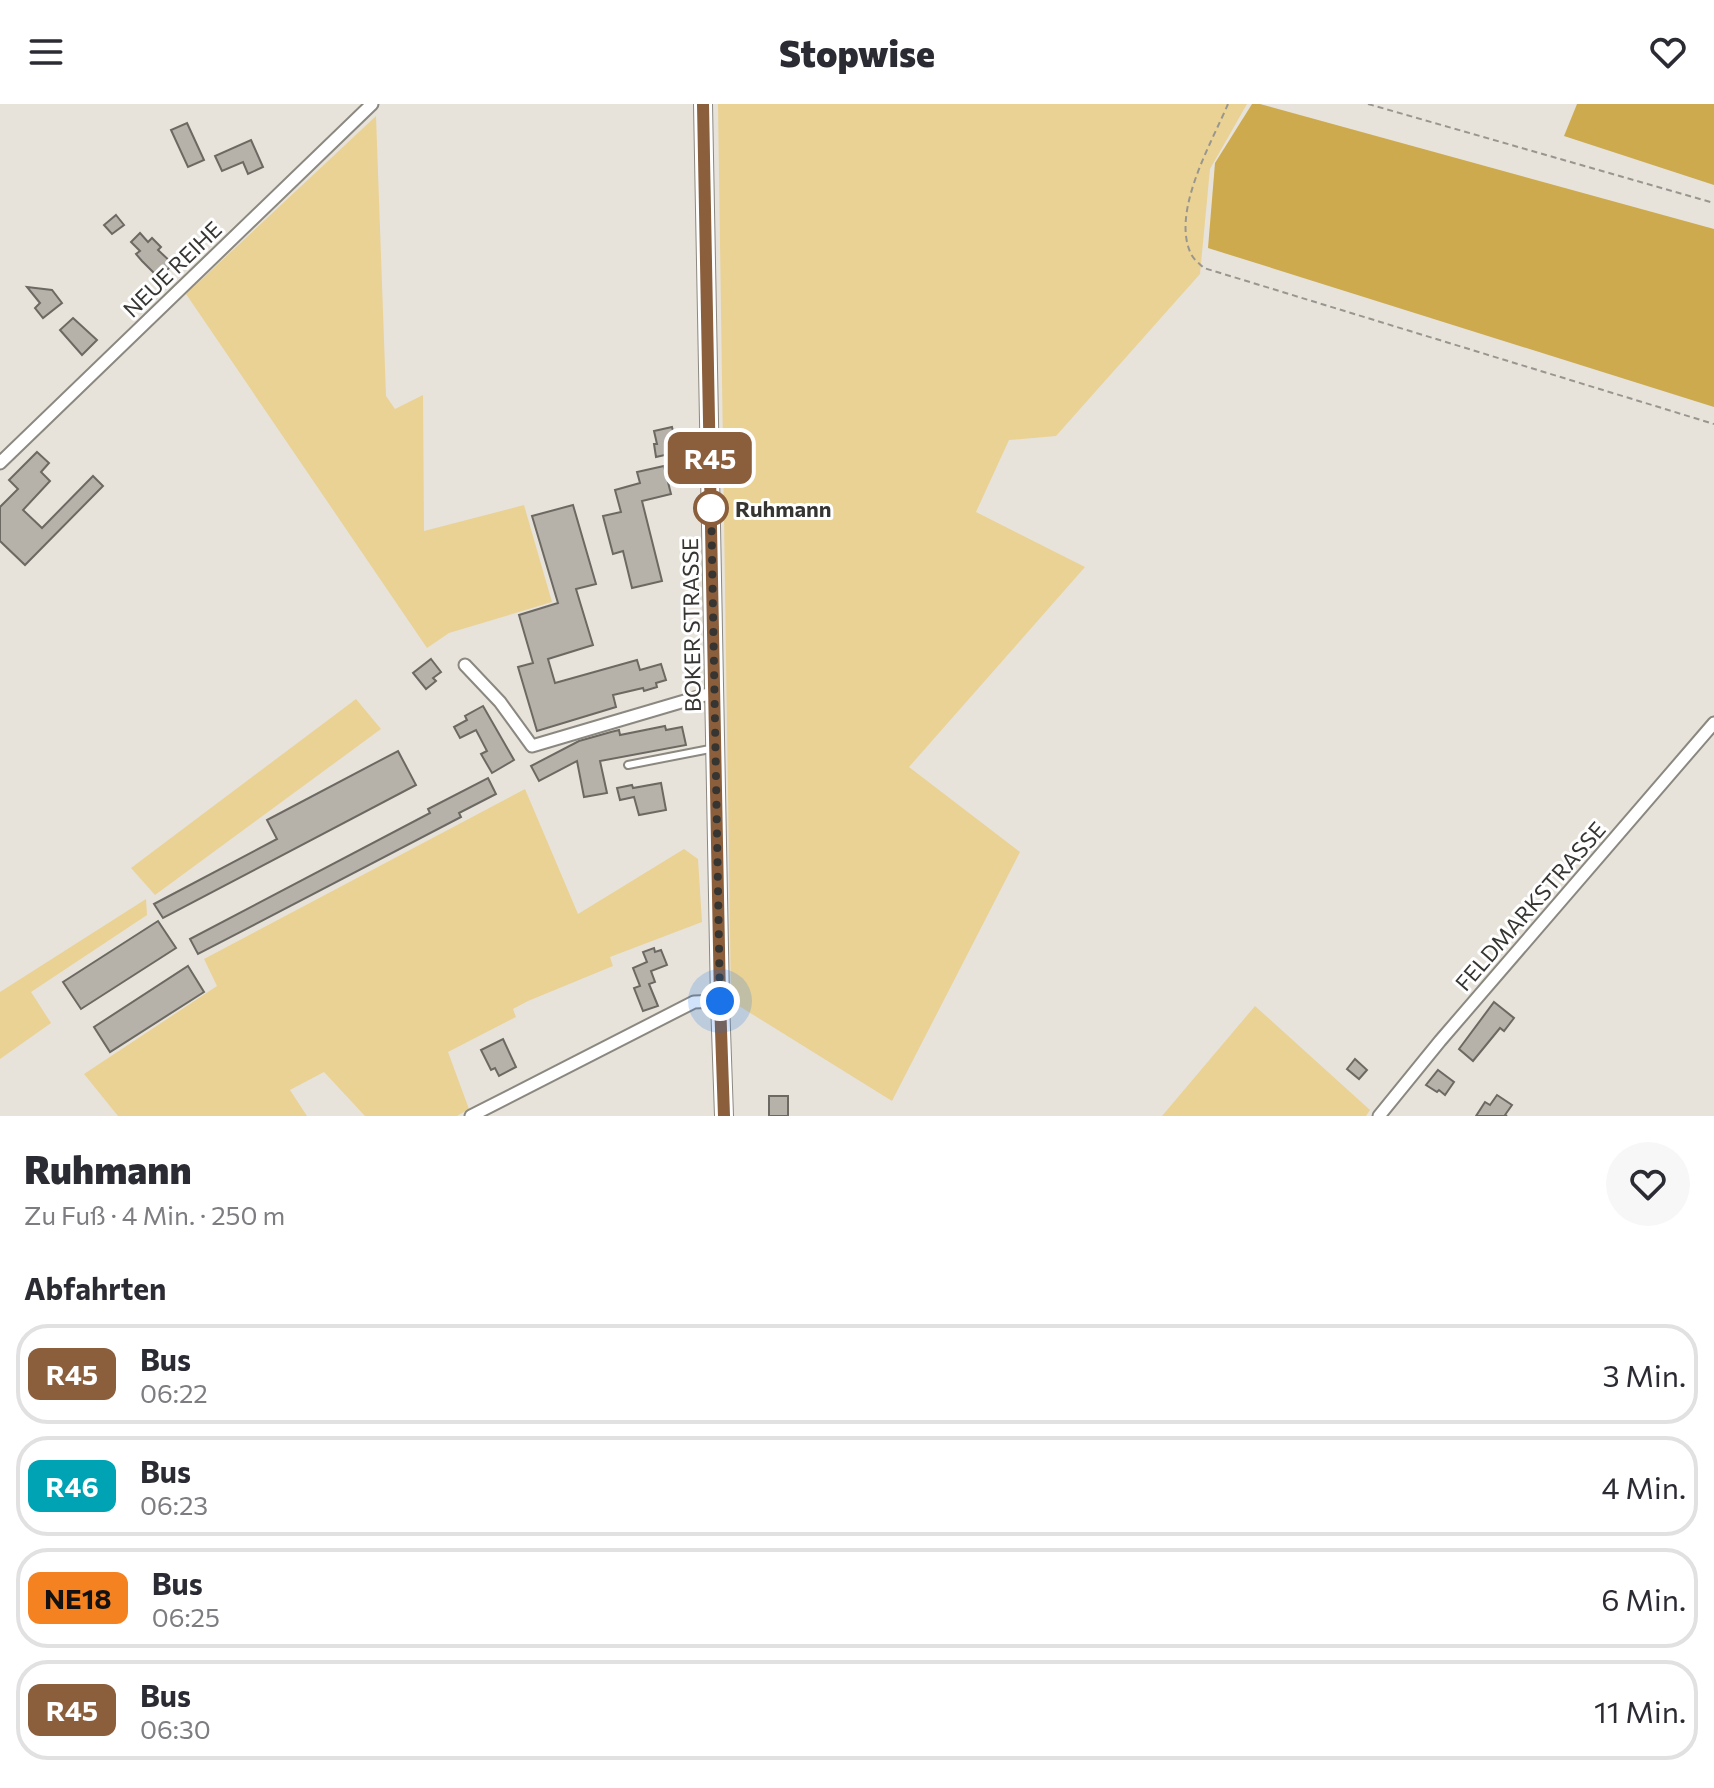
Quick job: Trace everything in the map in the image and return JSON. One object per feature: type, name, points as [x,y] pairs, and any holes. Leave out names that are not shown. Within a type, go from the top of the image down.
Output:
[{"type":"main road","name":"BOKER STRASSE","points":[[703,104],[724,1116]]},
{"type":"street","name":"NEUE REIHE","points":[[0,463],[372,104]]},
{"type":"street","points":[[465,665],[500,702],[532,746],[715,692]]},
{"type":"street","name":"FELDMARKSTRASSE","points":[[1379,1116],[1714,723]]},
{"type":"street","points":[[471,1116],[694,1002],[720,1001]]},
{"type":"lane","points":[[628,765],[716,748]]},
{"type":"path","points":[[1228,104],[1189,196],[1186,221],[1188,243],[1192,257],[1204,268],[1714,424]]},
{"type":"path","points":[[1368,104],[1714,203]]},
{"type":"shaded area","points":[[718,104],[1247,104],[1210,169],[1200,274],[1056,436],[1009,440],[976,512],[1085,567],[909,767],[1020,852],[892,1101],[731,1001]]},
{"type":"shaded area","points":[[1252,104],[1714,229],[1714,407],[1208,248],[1215,163]]},
{"type":"shaded area","points":[[1577,104],[1714,104],[1714,185],[1564,136]]},
{"type":"shaded area","points":[[376,116],[386,396],[395,409],[423,395],[424,531],[524,505],[552,602],[449,633],[427,648],[186,294]]},
{"type":"shaded area","points":[[356,699],[381,729],[155,895],[131,868]]},
{"type":"shaded area","points":[[525,789],[578,914],[684,849],[698,859],[702,922],[610,957],[613,966],[528,1001],[513,1009],[516,1017],[448,1052],[469,1109],[457,1116],[365,1116],[324,1072],[290,1090],[307,1116],[118,1116],[84,1074],[217,986],[204,959]]},
{"type":"shaded area","points":[[146,899],[147,915],[31,992],[51,1023],[0,1059],[0,992]]},
{"type":"shaded area","points":[[1255,1006],[1370,1110],[1366,1116],[1162,1116]]},
{"type":"building","points":[[187,123],[204,160],[188,167],[171,130]]},
{"type":"building","points":[[251,140],[263,167],[248,174],[243,162],[222,171],[215,156]]},
{"type":"building","points":[[116,215],[124,225],[112,234],[104,225]]},
{"type":"building","points":[[140,233],[148,242],[152,238],[161,247],[158,250],[173,264],[159,278],[136,254],[140,251],[131,242]]},
{"type":"building","points":[[27,287],[52,290],[62,303],[43,318],[35,308],[40,303]]},
{"type":"building","points":[[73,318],[97,340],[82,355],[60,330]]},
{"type":"building","points":[[672,427],[678,452],[656,457],[654,431]]},
{"type":"building","points":[[37,452],[49,463],[41,472],[50,481],[23,510],[42,528],[93,476],[103,486],[25,565],[0,541],[0,507],[18,489],[9,480]]},
{"type":"building","points":[[664,466],[671,494],[642,501],[662,581],[632,588],[623,551],[613,554],[603,516],[621,512],[615,490],[640,483],[637,472]]},
{"type":"building","points":[[573,505],[596,584],[576,589],[593,645],[548,659],[555,683],[637,660],[640,670],[661,664],[666,680],[644,691],[643,688],[613,695],[616,707],[537,731],[518,667],[533,663],[519,615],[558,603],[532,516]]},
{"type":"building","points":[[431,659],[441,672],[426,689],[413,673]]},
{"type":"building","points":[[483,706],[514,760],[492,773],[481,754],[487,751],[476,730],[460,738],[454,727],[467,720],[465,716]]},
{"type":"building","points":[[665,726],[666,730],[682,727],[686,745],[600,761],[607,793],[584,797],[577,761],[539,781],[531,766],[579,741],[619,730],[620,735]]},
{"type":"building","points":[[398,751],[416,785],[163,918],[154,904],[277,839],[267,820]]},
{"type":"building","points":[[488,778],[496,794],[459,813],[461,817],[198,954],[190,939],[430,813],[428,809]]},
{"type":"building","points":[[661,783],[666,810],[639,815],[634,797],[620,800],[617,788]]},
{"type":"building","points":[[158,921],[176,948],[81,1009],[63,982]]},
{"type":"building","points":[[654,948],[655,952],[661,950],[667,965],[651,971],[655,982],[649,984],[658,1006],[643,1011],[634,988],[640,986],[633,968],[647,962],[643,952]]},
{"type":"building","points":[[188,966],[204,992],[110,1052],[94,1027]]},
{"type":"building","points":[[1494,1002],[1514,1018],[1504,1031],[1500,1028],[1473,1061],[1459,1049]]},
{"type":"building","points":[[503,1039],[516,1067],[499,1076],[495,1068],[491,1070],[481,1050]]},
{"type":"building","points":[[1355,1059],[1367,1070],[1359,1079],[1347,1069]]},
{"type":"building","points":[[1438,1070],[1454,1082],[1445,1095],[1426,1085]]},
{"type":"building","points":[[1497,1095],[1512,1105],[1507,1116],[1476,1116],[1485,1102],[1490,1105]]},
{"type":"building","points":[[769,1096],[788,1096],[788,1116],[769,1116]]},
{"type":"bus line","name":"R45","points":[[703,104],[724,1116]]},
{"type":"place","name":"Ruhmann","points":[[711,508]]},
{"type":"route","points":[[711,508],[711,498],[720,1001]]}]
